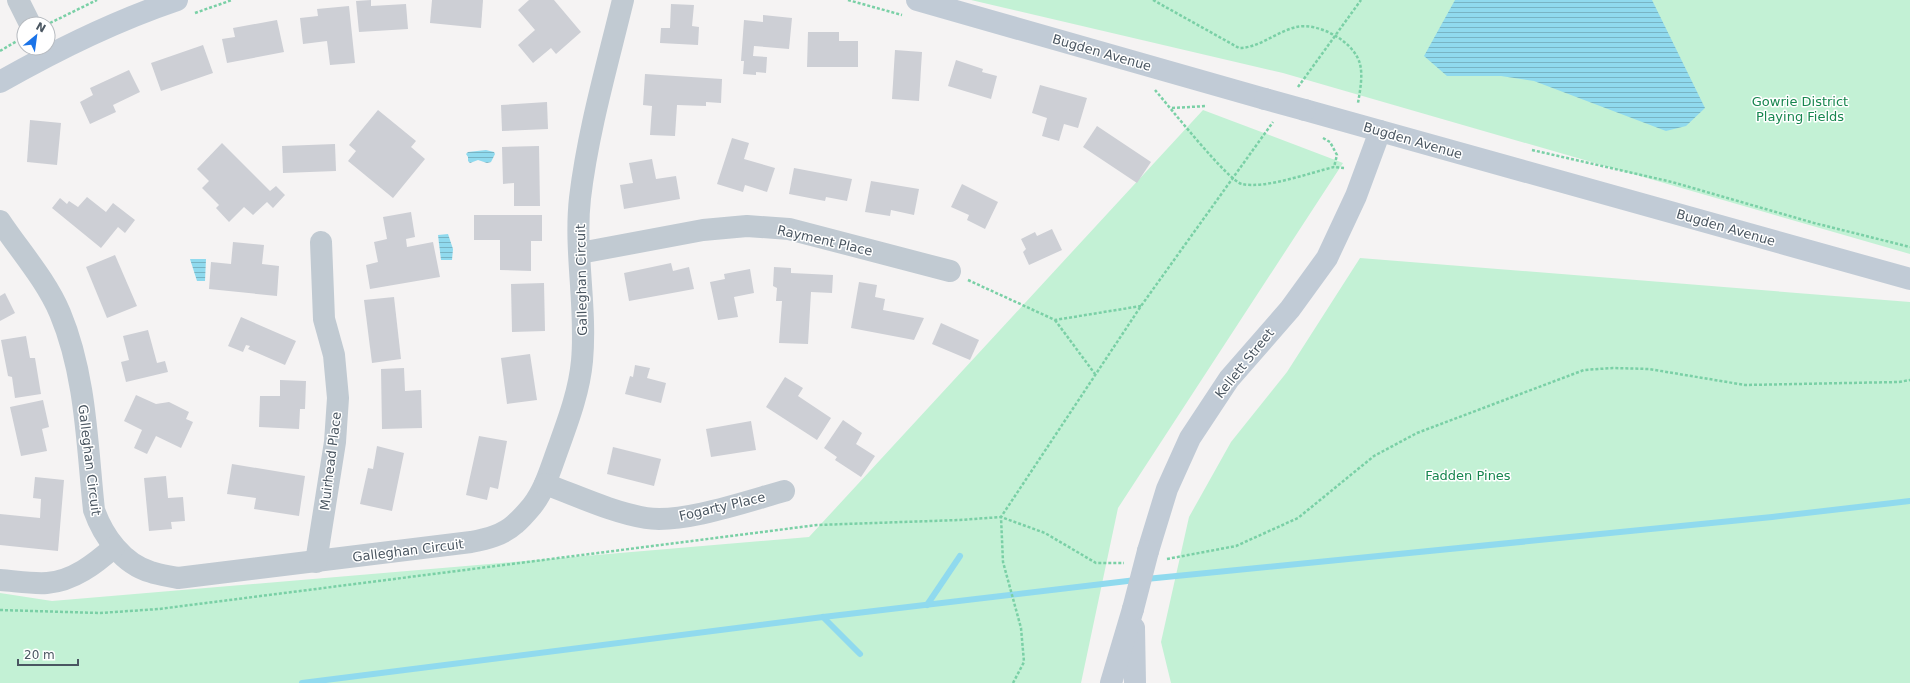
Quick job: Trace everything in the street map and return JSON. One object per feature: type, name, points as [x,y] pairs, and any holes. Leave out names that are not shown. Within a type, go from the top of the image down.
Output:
[{"type":"street","points":[[18,0],[21,16]]},
{"type":"street","points":[[56,47],[143,11],[177,0]]},
{"type":"street","name":"Galleghan Circuit","points":[[0,221],[39,277],[60,312],[74,351],[82,393],[94,510],[99,524],[114,547],[124,557],[149,572],[178,578],[471,542],[493,537],[519,520],[532,506],[545,484],[566,427],[579,383],[582,361],[583,317],[580,253],[580,200],[587,146],[623,0]]},
{"type":"street","name":"Bugden Avenue","points":[[913,9],[1265,99],[1910,279]]},
{"type":"street","points":[[0,82],[38,56]]},
{"type":"street","name":"Kellett Street","points":[[1111,683],[1167,489],[1190,438],[1229,379],[1290,309],[1327,258],[1356,196],[1380,131]]},
{"type":"street","name":"Rayment Place","points":[[580,253],[703,230],[747,226],[789,229],[950,271]]},
{"type":"street","name":"Muirhead Place","points":[[316,562],[335,442],[338,398],[334,355],[324,319],[321,242]]},
{"type":"street","name":"Fogarty Place","points":[[545,484],[616,511],[648,518],[682,518],[784,491]]},
{"type":"street","points":[[0,580],[46,583],[57,581],[80,573],[102,559],[114,547]]},
{"type":"street","name":"Kellett Street","points":[[1133,608],[1135,683]]},
{"type":"path","points":[[56,20],[97,0]]},
{"type":"path","points":[[848,0],[913,9]]},
{"type":"path","points":[[1153,0],[1239,48],[1248,48],[1275,34],[1297,26],[1319,27],[1348,44],[1360,63],[1361,87],[1357,108]]},
{"type":"path","points":[[1298,87],[1361,0]]},
{"type":"path","points":[[0,51],[16,38]]},
{"type":"path","points":[[1151,85],[1225,171],[1240,184],[1259,185],[1334,167],[1365,173]]},
{"type":"path","points":[[1171,108],[1214,107]]},
{"type":"path","points":[[1012,683],[1024,662],[1021,628],[1003,562],[1000,517],[1141,306],[1275,120]]},
{"type":"path","points":[[1317,135],[1330,142],[1337,155],[1334,167]]},
{"type":"path","points":[[1525,148],[1672,182],[1814,223],[1910,247]]},
{"type":"path","points":[[950,271],[1055,320],[1095,374]]},
{"type":"path","points":[[1055,320],[1141,306]]},
{"type":"path","points":[[0,610],[100,613],[159,608],[817,525],[960,520],[1000,517],[1045,532],[1096,563],[1115,564],[1146,558],[1236,546],[1298,518],[1374,456],[1417,433],[1584,370],[1613,368],[1649,369],[1745,385],[1898,382],[1910,380]]},
{"type":"green space","name":"Gowrie District Playing Fields","points":[[971,0],[1910,0],[1910,254],[1283,73]]},
{"type":"green space","points":[[1203,110],[1343,163],[1118,508],[1081,683],[0,683],[0,593],[52,601],[809,537]]},
{"type":"green space","name":"Fadden Pines","points":[[1360,258],[1910,302],[1910,683],[1171,683],[1161,642],[1189,517],[1231,442],[1287,372]]},
{"type":"water","points":[[1455,0],[1652,0],[1705,108],[1686,126],[1666,131],[1534,81],[1501,76],[1447,76],[1424,56]]},
{"type":"water","points":[[486,150],[494,152],[495,154],[491,162],[487,163],[478,160],[470,163],[468,161],[466,154],[468,152]]},
{"type":"water","points":[[448,234],[453,249],[452,260],[441,260],[438,235]]},
{"type":"water","points":[[190,259],[206,259],[205,281],[197,281]]},
{"type":"building","points":[[371,0],[371,6],[406,4],[408,29],[359,32],[356,1]]},
{"type":"building","points":[[432,0],[483,0],[481,28],[430,23]]},
{"type":"building","points":[[529,0],[554,0],[581,32],[556,54],[551,48],[533,63],[518,45],[535,30],[518,10]]},
{"type":"building","points":[[671,4],[694,5],[692,26],[699,27],[698,45],[660,43],[661,28],[670,28]]},
{"type":"building","points":[[349,6],[355,63],[330,65],[327,41],[303,44],[300,18],[318,16],[317,9]]},
{"type":"building","points":[[763,15],[792,18],[789,49],[754,46],[753,56],[767,57],[766,73],[756,72],[756,75],[743,74],[744,61],[741,61],[744,20],[763,22]]},
{"type":"building","points":[[277,20],[284,52],[227,63],[222,39],[235,37],[233,28]]},
{"type":"building","points":[[808,32],[839,32],[839,41],[858,41],[858,67],[807,67]]},
{"type":"building","points":[[203,45],[213,73],[161,91],[151,63]]},
{"type":"building","points":[[895,50],[922,52],[919,101],[892,99]]},
{"type":"building","points":[[956,60],[983,69],[982,72],[997,76],[991,99],[948,86]]},
{"type":"building","points":[[129,70],[140,92],[113,105],[116,112],[90,124],[80,102],[93,95],[90,88]]},
{"type":"building","points":[[645,74],[722,79],[721,103],[706,102],[706,106],[677,105],[675,136],[650,135],[652,106],[643,105]]},
{"type":"building","points":[[1040,85],[1087,98],[1078,128],[1064,124],[1059,141],[1042,136],[1047,118],[1032,113]]},
{"type":"building","points":[[547,102],[548,129],[502,131],[501,105]]},
{"type":"building","points":[[378,110],[416,141],[411,147],[425,159],[393,198],[348,161],[356,151],[349,145]]},
{"type":"building","points":[[30,120],[61,123],[57,165],[27,162]]},
{"type":"building","points":[[1097,126],[1151,162],[1137,183],[1083,147]]},
{"type":"building","points":[[732,138],[749,143],[744,159],[775,168],[767,192],[745,185],[743,192],[717,184]]},
{"type":"building","points":[[222,143],[270,191],[276,186],[285,195],[273,208],[267,202],[253,215],[244,207],[229,222],[216,208],[219,205],[202,188],[209,181],[197,169]]},
{"type":"building","points":[[335,144],[336,171],[283,173],[282,146]]},
{"type":"building","points":[[539,146],[540,206],[514,206],[514,183],[503,184],[502,147]]},
{"type":"building","points":[[652,159],[656,179],[676,176],[680,199],[624,209],[620,185],[633,183],[629,163]]},
{"type":"building","points":[[794,168],[852,179],[847,201],[826,197],[825,201],[789,194]]},
{"type":"building","points":[[871,181],[919,189],[914,215],[891,210],[890,216],[865,212]]},
{"type":"building","points":[[962,184],[998,202],[985,229],[967,220],[969,215],[951,207]]},
{"type":"building","points":[[87,197],[106,212],[113,203],[135,220],[125,233],[118,227],[101,248],[52,208],[60,198],[67,204],[69,201],[78,207]]},
{"type":"building","points":[[411,212],[415,237],[406,239],[407,247],[433,242],[440,277],[370,289],[366,265],[378,262],[374,242],[387,239],[383,217]]},
{"type":"building","points":[[474,215],[542,215],[542,241],[531,241],[531,271],[500,270],[500,240],[474,240]]},
{"type":"building","points":[[1052,229],[1062,250],[1029,265],[1023,252],[1026,249],[1021,239],[1035,232],[1037,236]]},
{"type":"building","points":[[233,242],[264,245],[262,264],[279,266],[277,296],[209,289],[211,262],[231,264]]},
{"type":"building","points":[[115,255],[137,306],[107,318],[86,267]]},
{"type":"building","points":[[671,263],[673,271],[689,267],[694,289],[629,301],[624,273]]},
{"type":"building","points":[[774,267],[791,268],[791,273],[833,275],[832,293],[811,292],[808,344],[779,343],[782,301],[776,301],[777,288],[773,286]]},
{"type":"building","points":[[750,269],[754,293],[734,297],[738,317],[718,320],[710,282],[725,279],[724,274]]},
{"type":"building","points":[[859,282],[877,285],[875,297],[885,299],[883,310],[924,318],[914,340],[851,328]]},
{"type":"building","points":[[544,283],[545,331],[512,332],[511,284]]},
{"type":"building","points":[[5,293],[15,313],[0,321],[0,296]]},
{"type":"building","points":[[394,297],[401,359],[372,363],[364,300]]},
{"type":"building","points":[[241,317],[296,341],[285,365],[248,349],[250,346],[246,345],[243,352],[228,346]]},
{"type":"building","points":[[941,323],[979,340],[970,360],[932,344]]},
{"type":"building","points":[[148,330],[157,363],[165,361],[168,372],[126,382],[121,362],[129,360],[123,336]]},
{"type":"building","points":[[26,336],[30,358],[35,358],[41,394],[15,398],[12,377],[8,376],[1,340]]},
{"type":"building","points":[[530,354],[537,400],[507,404],[501,358]]},
{"type":"building","points":[[635,365],[650,368],[647,378],[666,383],[661,403],[625,394],[630,376],[633,377]]},
{"type":"building","points":[[404,368],[405,391],[421,390],[422,428],[382,429],[381,369]]},
{"type":"building","points":[[785,377],[803,388],[798,396],[831,418],[817,440],[766,407]]},
{"type":"building","points":[[280,380],[306,381],[305,409],[300,409],[299,429],[259,427],[260,396],[280,396]]},
{"type":"building","points":[[136,395],[156,404],[169,402],[189,412],[186,419],[193,422],[181,448],[156,436],[147,454],[134,448],[142,430],[124,421]]},
{"type":"building","points":[[43,400],[49,427],[42,429],[47,451],[21,456],[10,407]]},
{"type":"building","points":[[843,420],[862,433],[856,444],[875,456],[861,477],[835,460],[837,457],[824,448]]},
{"type":"building","points":[[751,421],[756,450],[711,457],[706,429]]},
{"type":"building","points":[[479,436],[507,441],[498,489],[490,487],[487,500],[466,495]]},
{"type":"building","points":[[377,446],[404,453],[392,511],[360,504],[368,468],[373,469]]},
{"type":"building","points":[[613,447],[661,459],[654,486],[607,474]]},
{"type":"building","points":[[232,464],[305,476],[299,516],[254,509],[256,498],[227,494]]},
{"type":"building","points":[[166,476],[168,498],[183,497],[185,521],[171,522],[172,529],[149,531],[144,478]]},
{"type":"building","points":[[35,477],[64,480],[58,551],[0,545],[0,514],[40,518],[41,499],[33,498]]},
{"type":"waterway","points":[[1146,579],[1772,517],[1910,501]]},
{"type":"waterway","points":[[927,605],[960,556]]},
{"type":"waterway","points":[[302,683],[823,617],[1136,580]]},
{"type":"waterway","points":[[823,617],[860,654]]}]
